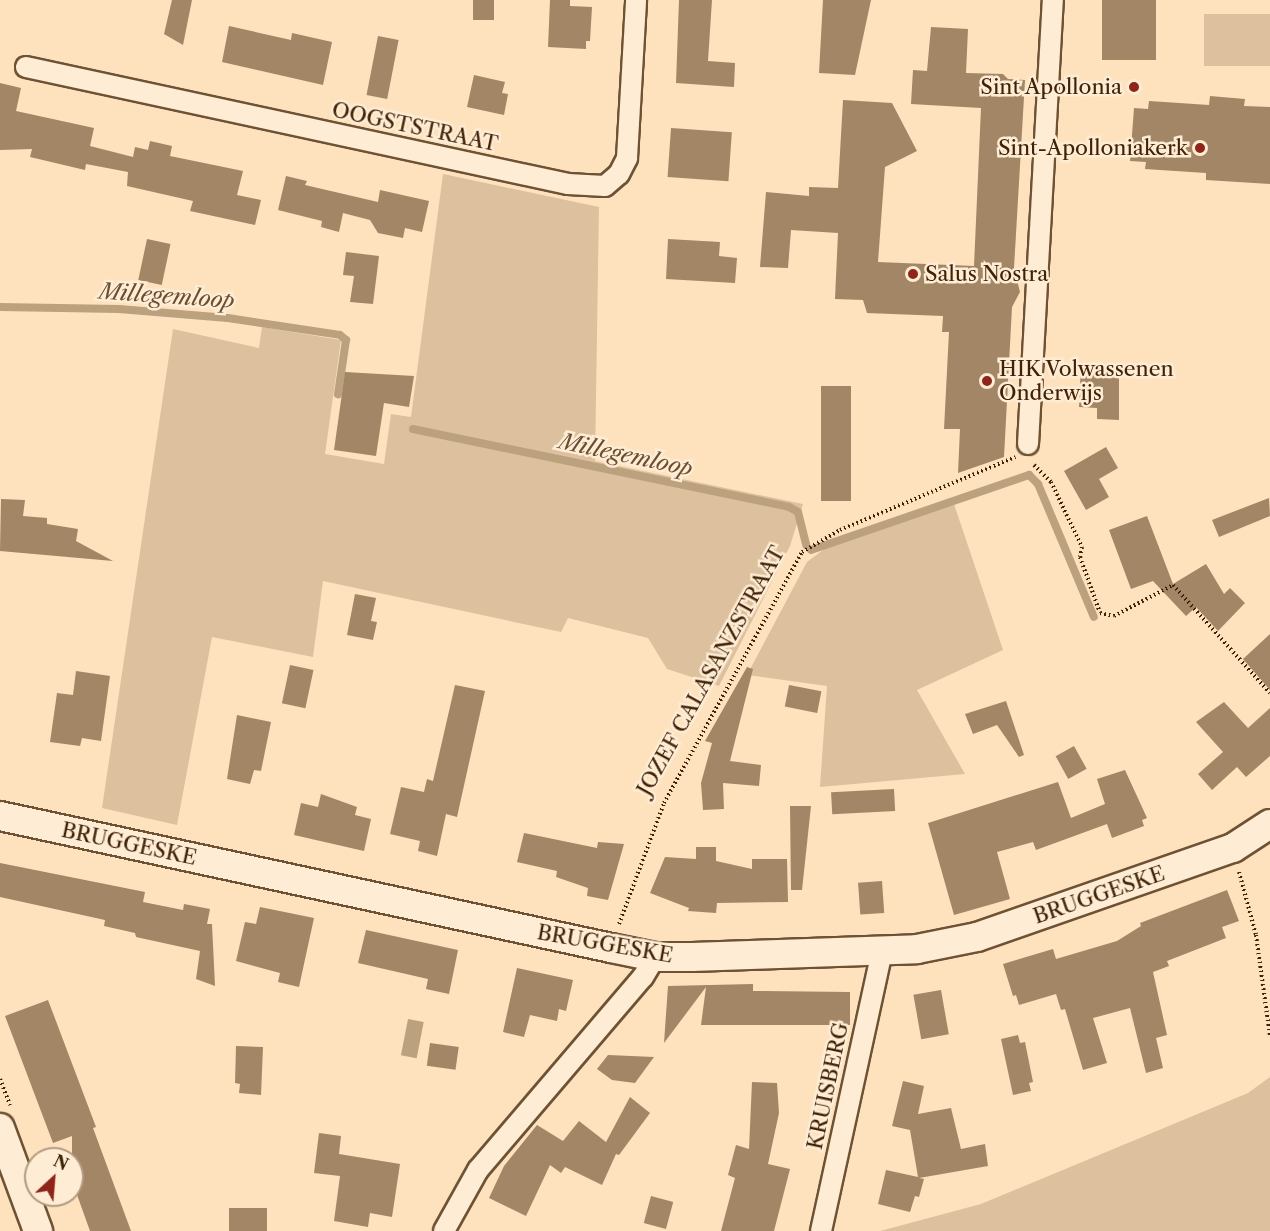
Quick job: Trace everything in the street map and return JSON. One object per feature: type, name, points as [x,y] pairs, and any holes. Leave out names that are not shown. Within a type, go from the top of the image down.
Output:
[{"type":"street","name":"OOGSTSTRAAT","points":[[26,67],[568,184],[605,186],[619,174],[627,158],[636,0]]},
{"type":"street","points":[[1028,444],[1053,0]]},
{"type":"street","name":"BRUGGESKE","points":[[0,816],[655,957],[882,951],[978,937],[1233,848],[1270,824]]},
{"type":"street","name":"KRUISBERG","points":[[821,1231],[882,951]]},
{"type":"street","points":[[444,1231],[478,1170],[643,977],[655,957]]},
{"type":"street","points":[[0,1128],[38,1231]]},
{"type":"path","points":[[1028,444],[1034,466],[1051,482],[1082,547],[1080,557],[1100,614],[1114,616],[1173,585],[1270,693]]},
{"type":"path","name":"JOZEF CALASANZSTRAAT","points":[[611,948],[639,863],[664,803],[802,552],[840,530],[1011,462],[1028,444]]},
{"type":"path","points":[[1233,848],[1256,935],[1270,1036]]},
{"type":"shaded area","points":[[1204,14],[1270,14],[1270,66],[1204,66]]},
{"type":"shaded area","points":[[443,174],[599,207],[595,461],[803,504],[790,546],[719,686],[667,669],[648,638],[568,618],[561,632],[323,581],[313,657],[212,637],[177,825],[102,808],[173,329],[259,348],[262,327],[341,340],[325,454],[384,464],[391,414],[411,417]]},
{"type":"shaded area","points":[[954,504],[1003,650],[917,690],[965,774],[820,787],[827,686],[747,675],[807,562],[831,544]]},
{"type":"shaded area","points":[[408,1019],[424,1022],[417,1058],[401,1055]]},
{"type":"shaded area","points":[[1270,1077],[1270,1231],[880,1231],[981,1204],[1248,1093]]},
{"type":"building","points":[[172,0],[192,0],[183,45],[164,34]]},
{"type":"building","points":[[473,0],[494,0],[494,20],[473,20]]},
{"type":"building","points":[[550,0],[570,0],[570,6],[592,7],[590,41],[586,41],[586,49],[548,47]]},
{"type":"building","points":[[679,0],[712,0],[708,61],[735,63],[734,87],[676,83]]},
{"type":"building","points":[[823,0],[871,0],[855,75],[819,73]]},
{"type":"building","points":[[1102,0],[1156,0],[1156,60],[1102,60]]},
{"type":"building","points":[[229,26],[291,40],[292,33],[332,42],[323,85],[222,62]]},
{"type":"building","points":[[931,27],[968,29],[966,73],[1003,74],[1008,79],[1025,80],[1014,268],[1020,292],[1012,307],[1004,457],[958,473],[960,429],[944,429],[949,332],[942,332],[943,316],[867,313],[863,300],[835,299],[838,233],[791,230],[788,268],[760,267],[766,192],[809,196],[809,187],[838,188],[843,100],[892,103],[917,151],[885,167],[878,262],[974,266],[981,108],[911,104],[913,70],[927,71]]},
{"type":"building","points":[[378,36],[399,40],[387,99],[367,95]]},
{"type":"building","points":[[474,75],[505,82],[502,93],[508,94],[504,115],[467,107]]},
{"type":"building","points":[[0,83],[21,88],[16,111],[94,128],[90,146],[133,157],[135,147],[148,150],[150,141],[172,146],[170,156],[243,171],[237,195],[261,200],[255,225],[190,211],[193,201],[127,186],[128,172],[86,164],[85,170],[30,157],[32,149],[0,150]]},
{"type":"building","name":"Sint-Apolloniakerk","points":[[1210,96],[1245,99],[1244,106],[1270,107],[1270,184],[1206,180],[1206,173],[1145,169],[1146,162],[1130,161],[1134,108],[1148,109],[1149,101],[1209,105]]},
{"type":"building","points":[[671,128],[732,132],[728,181],[668,177]]},
{"type":"building","points":[[286,176],[307,181],[305,185],[378,202],[380,190],[429,201],[422,232],[405,228],[403,238],[378,233],[370,220],[343,213],[339,232],[321,227],[322,221],[278,210]]},
{"type":"building","points":[[147,239],[170,244],[162,285],[138,280]]},
{"type":"building","points":[[668,239],[720,242],[719,256],[737,258],[735,283],[666,279]]},
{"type":"building","points":[[346,252],[379,256],[373,304],[350,302],[354,276],[343,275]]},
{"type":"building","points":[[1081,364],[1119,366],[1119,420],[1097,419],[1097,408],[1079,407]]},
{"type":"building","points":[[345,372],[414,376],[409,407],[384,403],[376,456],[334,450]]},
{"type":"building","points":[[821,386],[851,386],[851,501],[821,501]]},
{"type":"building","points":[[1106,447],[1118,468],[1099,479],[1109,497],[1086,510],[1064,471]]},
{"type":"building","points":[[1269,498],[1270,516],[1219,537],[1212,520]]},
{"type":"building","points":[[1,499],[25,500],[23,516],[47,518],[47,524],[78,529],[76,541],[113,561],[0,551]]},
{"type":"building","points":[[1147,516],[1173,584],[1206,564],[1224,594],[1230,588],[1245,603],[1218,631],[1196,607],[1186,616],[1153,581],[1131,589],[1109,530]]},
{"type":"building","points":[[355,594],[376,598],[371,621],[377,622],[373,640],[347,635]]},
{"type":"building","points":[[1270,634],[1270,690],[1243,659]]},
{"type":"building","points":[[290,665],[313,670],[305,708],[282,703]]},
{"type":"building","points":[[747,667],[753,669],[730,761],[761,765],[759,786],[723,783],[724,809],[703,810],[701,783],[712,743],[705,741]]},
{"type":"building","points":[[76,671],[110,676],[101,741],[82,738],[80,746],[50,742],[57,693],[73,695]]},
{"type":"building","points":[[455,685],[485,691],[457,817],[446,814],[437,856],[418,851],[420,841],[390,834],[401,787],[424,792],[427,779],[433,781]]},
{"type":"building","points":[[789,685],[821,691],[817,713],[785,707]]},
{"type":"building","points":[[1006,701],[1024,755],[1019,757],[997,725],[973,734],[965,714]]},
{"type":"building","points":[[1224,702],[1248,728],[1270,708],[1270,756],[1246,777],[1237,767],[1212,790],[1198,774],[1223,752],[1196,722]]},
{"type":"building","points":[[237,715],[271,722],[261,771],[254,770],[250,784],[227,779]]},
{"type":"building","points":[[1074,746],[1087,769],[1068,779],[1056,756]]},
{"type":"building","points":[[1125,770],[1147,818],[1142,820],[1144,826],[1112,838],[1107,824],[1036,850],[1033,842],[997,852],[1010,899],[954,915],[928,823],[1058,782],[1071,818],[1105,804],[1097,779]]},
{"type":"building","points":[[894,789],[895,811],[832,814],[831,792]]},
{"type":"building","points":[[321,794],[357,807],[355,815],[371,819],[364,851],[294,835],[301,803],[318,807]]},
{"type":"building","points":[[790,806],[811,806],[802,890],[791,890]]},
{"type":"building","points":[[524,833],[597,848],[598,842],[624,844],[608,900],[587,896],[588,888],[556,877],[557,871],[517,862]]},
{"type":"building","points":[[696,847],[716,847],[716,861],[752,869],[752,859],[787,859],[788,902],[717,903],[716,913],[688,911],[689,908],[650,893],[665,857],[696,859]]},
{"type":"building","points":[[0,863],[145,892],[143,902],[183,910],[184,904],[210,909],[207,924],[212,924],[215,986],[196,979],[200,951],[136,937],[135,933],[104,926],[105,920],[0,897]]},
{"type":"building","points":[[882,881],[884,913],[860,915],[858,883]]},
{"type":"building","points":[[1227,890],[1239,921],[1222,927],[1226,938],[1167,961],[1169,966],[1153,972],[1167,1035],[1156,1038],[1163,1068],[1146,1073],[1130,1008],[1093,1018],[1107,1063],[1083,1070],[1065,1009],[1061,1010],[1056,994],[1019,1005],[1016,995],[1013,996],[1003,964],[1053,949],[1056,959],[1117,941],[1141,926],[1140,923]]},
{"type":"building","points":[[260,907],[314,918],[299,987],[278,982],[280,973],[236,961],[245,922],[256,924]]},
{"type":"building","points":[[366,930],[458,950],[449,994],[426,989],[428,979],[358,963]]},
{"type":"building","points":[[517,968],[573,980],[566,1011],[559,1009],[557,1021],[530,1015],[524,1037],[503,1032]]},
{"type":"building","points":[[753,984],[753,991],[850,992],[850,1025],[701,1025],[706,987],[664,1043],[668,986]]},
{"type":"building","points":[[941,990],[949,1034],[921,1039],[913,995]]},
{"type":"building","points":[[48,1000],[96,1127],[93,1128],[131,1231],[90,1231],[81,1207],[84,1207],[84,1147],[72,1147],[72,1136],[53,1143],[5,1016]]},
{"type":"building","points":[[1018,1035],[1020,1043],[1025,1042],[1033,1082],[1029,1083],[1031,1091],[1013,1095],[1001,1039]]},
{"type":"building","points":[[430,1043],[459,1047],[456,1070],[427,1066]]},
{"type":"building","points":[[236,1046],[263,1047],[261,1095],[239,1093],[240,1084],[235,1083]]},
{"type":"building","points":[[608,1055],[654,1057],[635,1083],[612,1080],[597,1069]]},
{"type":"building","points":[[903,1081],[924,1086],[918,1114],[951,1108],[961,1149],[985,1144],[988,1166],[919,1178],[924,1179],[919,1197],[915,1196],[910,1212],[878,1204],[886,1170],[918,1177],[910,1130],[892,1126]]},
{"type":"building","points":[[752,1082],[777,1083],[779,1113],[768,1164],[790,1169],[774,1231],[721,1231],[735,1178],[728,1175],[736,1145],[749,1149]]},
{"type":"building","points":[[630,1097],[650,1113],[619,1155],[616,1154],[602,1185],[565,1167],[561,1173],[550,1165],[526,1216],[489,1198],[504,1166],[537,1125],[563,1141],[579,1121],[606,1142]]},
{"type":"building","points":[[319,1133],[341,1136],[339,1154],[400,1164],[392,1217],[370,1213],[368,1227],[334,1221],[340,1176],[314,1173]]},
{"type":"building","points":[[651,1196],[673,1202],[666,1229],[644,1223]]},
{"type":"building","points":[[229,1208],[267,1208],[267,1231],[229,1231]]},
{"type":"waterway","name":"Millegemloop","points":[[0,307],[119,309],[228,318],[340,335],[346,340],[338,394]]},
{"type":"waterway","name":"Millegemloop","points":[[413,429],[789,507],[798,512],[806,545]]},
{"type":"waterway","name":"Millegemloop","points":[[811,550],[1029,475],[1038,484],[1094,617]]},
{"type":"place","name":"Sint Apollonia","points":[[1134,87]]},
{"type":"place","name":"Sint-Apolloniakerk","points":[[1200,148]]},
{"type":"place","name":"Salus Nostra","points":[[913,274]]},
{"type":"place","name":"HIK Volwassenen Onderwijs","points":[[987,381]]}]
